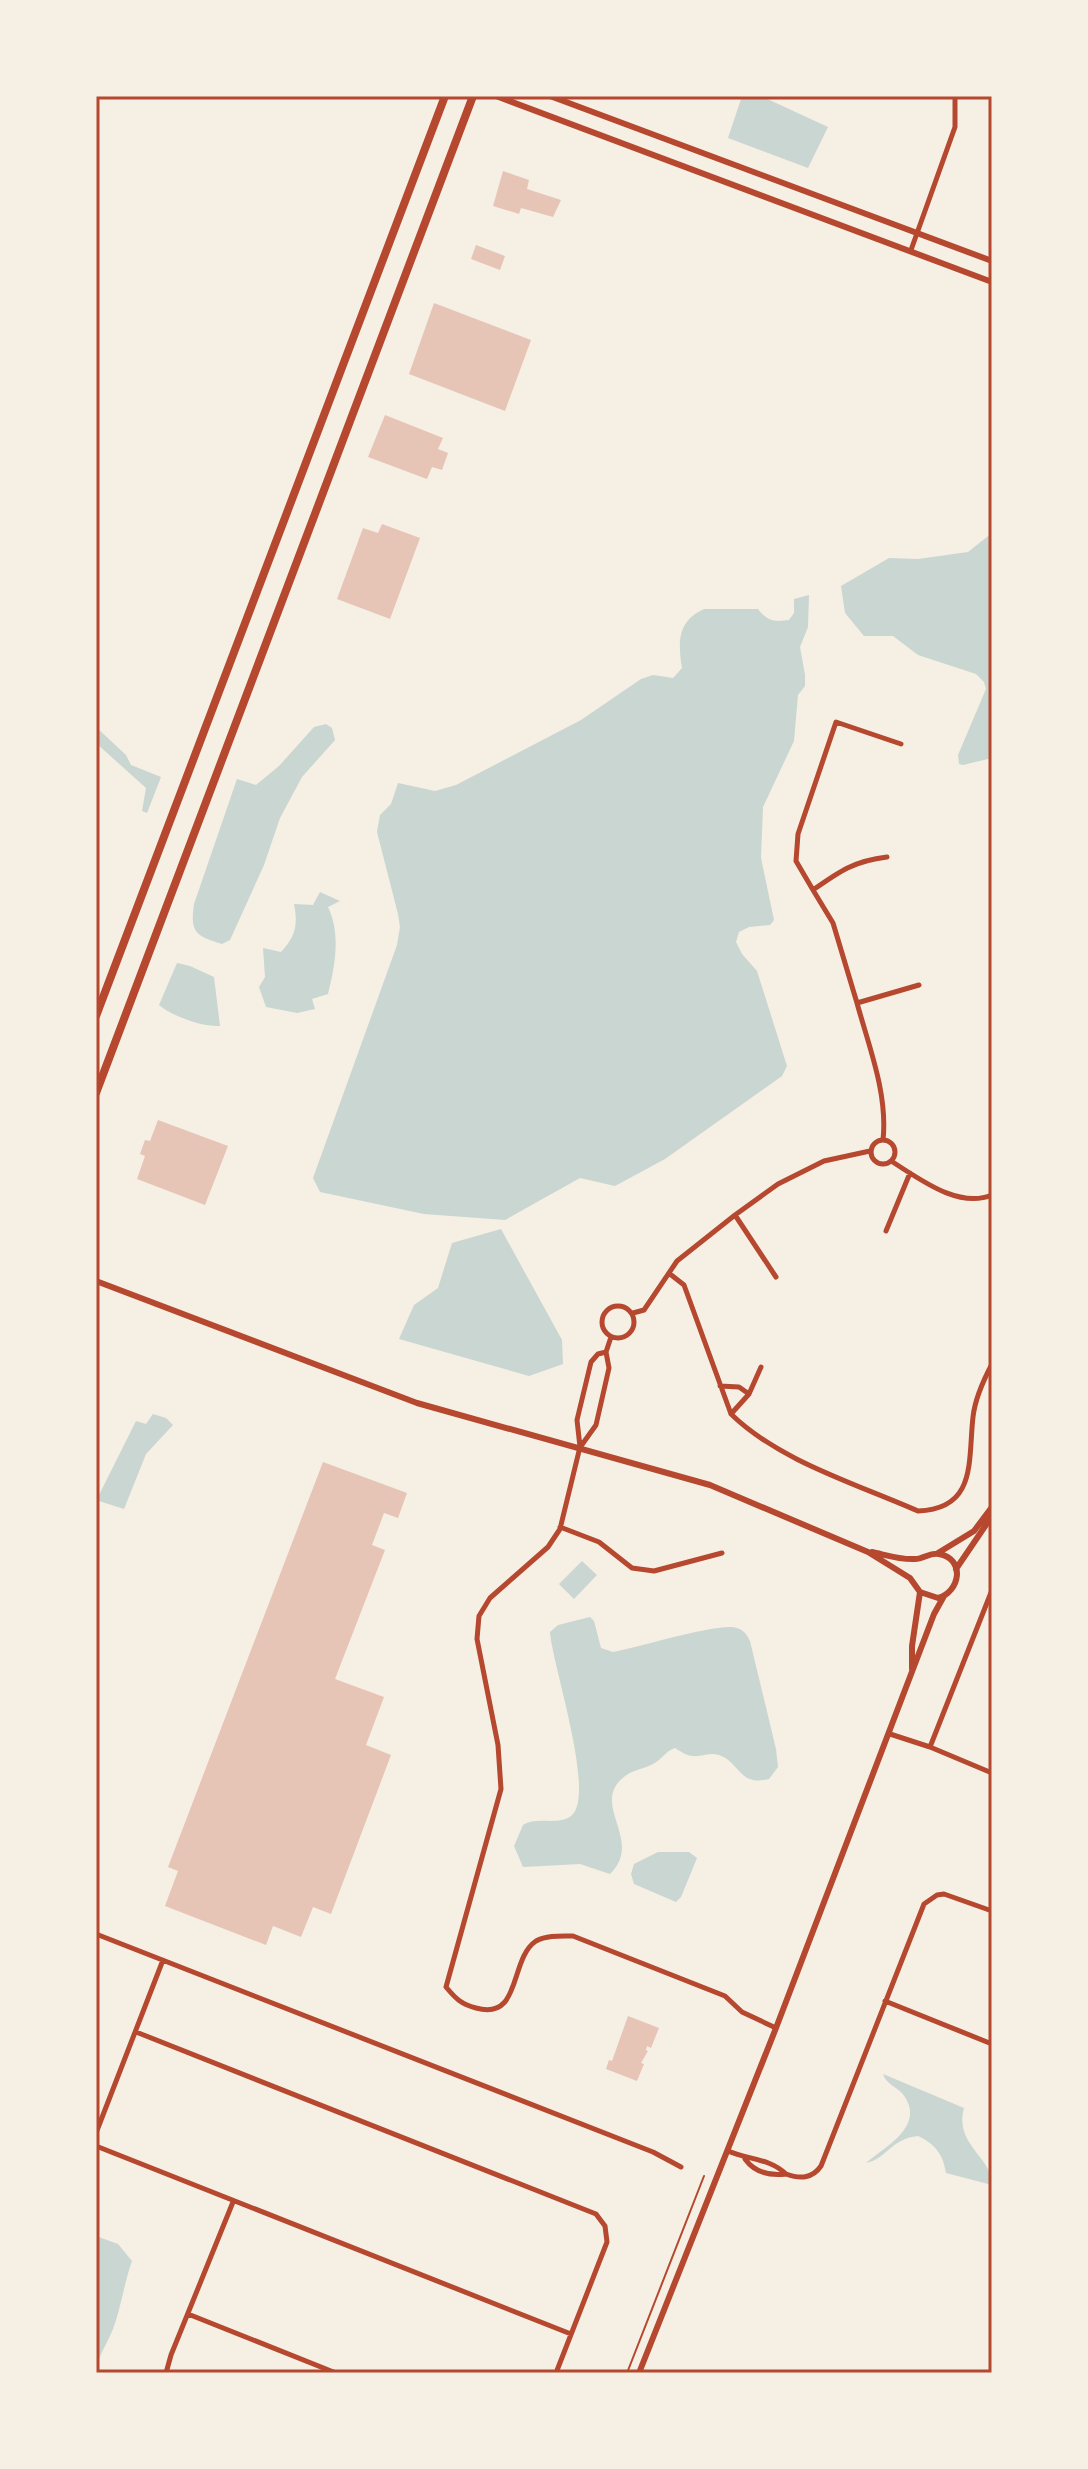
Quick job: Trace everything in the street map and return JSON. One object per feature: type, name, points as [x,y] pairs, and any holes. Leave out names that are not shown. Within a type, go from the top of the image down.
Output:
[{"type":"main road","points":[[96,1016],[445,96]]},
{"type":"main road","points":[[96,1093],[473,96]]},
{"type":"street","points":[[496,96],[992,282]]},
{"type":"street","points":[[550,96],[992,261]]},
{"type":"street","points":[[911,250],[955,127],[955,96]]},
{"type":"street","points":[[883,1140],[885,1124],[879,1085],[833,923],[796,861],[798,834],[836,722],[901,744]]},
{"type":"street","points":[[813,890],[847,867],[865,860],[887,857]]},
{"type":"street","points":[[857,1003],[919,985]]},
{"type":"street","points":[[883,1140],[893,1146],[895,1154],[891,1161],[879,1164],[872,1159],[870,1151],[876,1141],[883,1140]]},
{"type":"street","points":[[633,1313],[644,1310],[677,1261],[778,1184],[824,1161],[870,1151]]},
{"type":"street","points":[[891,1161],[958,1198],[978,1200],[992,1195]]},
{"type":"street","points":[[886,1231],[910,1173]]},
{"type":"street","points":[[735,1215],[776,1277]]},
{"type":"street","points":[[670,1274],[684,1285],[731,1414],[750,1432],[799,1459],[918,1511],[938,1510],[952,1502],[962,1488],[971,1458],[973,1416],[979,1391],[992,1364]]},
{"type":"street","points":[[96,1281],[417,1403],[710,1485],[868,1552],[910,1578],[920,1592],[931,1598],[944,1596]]},
{"type":"street","points":[[613,1306],[625,1307],[633,1313],[634,1327],[625,1338],[611,1337],[603,1328],[604,1314],[613,1306]]},
{"type":"street","points":[[580,1447],[596,1425],[609,1368],[606,1352],[611,1337]]},
{"type":"street","points":[[606,1352],[598,1354],[591,1362],[577,1420],[580,1447],[560,1527],[548,1547],[490,1598],[479,1616],[477,1639],[498,1745],[501,1789],[446,1987],[457,2002],[490,2011],[498,2008],[510,1994],[525,1952],[537,1941],[552,1936],[573,1936],[725,1996],[742,2012],[776,2028]]},
{"type":"street","points":[[731,1414],[749,1394],[761,1367]]},
{"type":"street","points":[[720,1386],[739,1387],[749,1394]]},
{"type":"street","points":[[868,1552],[912,1559],[937,1553],[954,1546],[974,1531],[992,1507]]},
{"type":"street","points":[[639,2373],[776,2028],[934,1614],[944,1596],[955,1587],[956,1569],[992,1516]]},
{"type":"street","points":[[560,1527],[599,1542],[632,1568],[654,1571],[722,1553]]},
{"type":"street","points":[[937,1553],[950,1559],[956,1569]]},
{"type":"street","points":[[930,1747],[992,1590]]},
{"type":"street","points":[[912,1669],[920,1592]]},
{"type":"street","points":[[890,1734],[992,1773]]},
{"type":"street","points":[[728,2151],[745,2159],[752,2168],[772,2176],[786,2174],[803,2178],[817,2172],[920,1910],[929,1899],[944,1894],[992,1911]]},
{"type":"street","points":[[96,1934],[639,2147],[681,2167]]},
{"type":"street","points":[[96,2133],[163,1960]]},
{"type":"street","points":[[885,2001],[992,2044]]},
{"type":"street","points":[[136,2032],[596,2214],[605,2226],[607,2242],[556,2373]]},
{"type":"street","points":[[96,2146],[571,2334]]},
{"type":"street","points":[[745,2159],[767,2161],[786,2174]]},
{"type":"street","points":[[166,2373],[233,2202]]},
{"type":"street","points":[[188,2314],[336,2373]]},
{"type":"path","points":[[627,2373],[704,2176]]},
{"type":"shaded area","points":[[742,96],[761,96],[828,127],[808,168],[728,138]]},
{"type":"shaded area","points":[[992,533],[992,758],[963,765],[959,764],[958,755],[986,689],[984,682],[976,674],[918,655],[893,636],[864,636],[845,613],[841,586],[889,558],[918,559],[968,552]]},
{"type":"shaded area","points":[[809,595],[808,627],[800,647],[805,686],[798,695],[794,741],[763,807],[761,858],[774,920],[770,925],[749,927],[739,932],[736,942],[757,971],[787,1066],[782,1076],[665,1159],[615,1186],[580,1178],[505,1220],[424,1214],[320,1192],[313,1178],[397,945],[400,927],[398,914],[377,832],[380,815],[391,804],[398,783],[435,791],[456,785],[581,720],[641,679],[653,675],[673,678],[682,668],[680,642],[684,626],[704,609],[758,609],[771,620],[789,620],[794,613],[794,599]]},
{"type":"shaded area","points":[[326,724],[332,728],[335,740],[302,777],[280,818],[264,865],[230,940],[222,944],[200,935],[194,927],[194,904],[237,779],[256,785],[279,766],[314,727]]},
{"type":"shaded area","points":[[96,727],[126,755],[131,765],[161,777],[147,813],[142,811],[146,788],[96,743]]},
{"type":"shaded area","points":[[320,892],[340,901],[328,907],[336,939],[328,994],[312,999],[315,1009],[297,1013],[266,1007],[259,987],[265,977],[263,948],[281,952],[295,930],[294,904],[313,905]]},
{"type":"shaded area","points":[[177,963],[214,977],[220,1026],[188,1020],[159,1005]]},
{"type":"shaded area","points":[[501,1229],[562,1340],[563,1364],[529,1376],[399,1339],[414,1305],[438,1288],[452,1243]]},
{"type":"shaded area","points":[[153,1414],[166,1418],[173,1425],[146,1454],[124,1509],[99,1501],[98,1497],[136,1421],[146,1424]]},
{"type":"shaded area","points":[[582,1561],[597,1575],[574,1599],[559,1584]]},
{"type":"shaded area","points":[[590,1617],[594,1621],[601,1648],[613,1652],[714,1629],[728,1627],[743,1631],[750,1641],[778,1767],[769,1779],[751,1780],[719,1755],[691,1756],[675,1748],[654,1763],[628,1774],[616,1785],[612,1797],[613,1809],[622,1848],[619,1861],[610,1874],[580,1864],[523,1867],[514,1846],[523,1825],[566,1819],[578,1804],[576,1757],[550,1632],[558,1625]]},
{"type":"shaded area","points":[[658,1852],[689,1852],[697,1858],[676,1902],[634,1884],[631,1874],[634,1864]]},
{"type":"shaded area","points":[[883,2074],[964,2108],[964,2132],[986,2166],[992,2185],[946,2173],[937,2150],[918,2136],[901,2141],[879,2158],[866,2163],[900,2135],[910,2118],[905,2097]]},
{"type":"shaded area","points":[[96,2236],[118,2244],[132,2261],[116,2321],[96,2371]]},
{"type":"building","points":[[503,171],[529,180],[527,189],[561,200],[553,217],[521,208],[519,214],[493,206]]},
{"type":"building","points":[[476,245],[505,256],[500,270],[471,259]]},
{"type":"building","points":[[434,303],[531,340],[505,411],[409,374]]},
{"type":"building","points":[[385,415],[443,438],[438,449],[448,453],[442,470],[432,467],[427,479],[368,457]]},
{"type":"building","points":[[382,524],[420,538],[390,619],[337,599],[363,528],[378,533]]},
{"type":"building","points":[[158,1120],[228,1146],[205,1205],[137,1179],[145,1156],[140,1154],[145,1140],[150,1141]]},
{"type":"building","points":[[323,1462],[407,1493],[398,1518],[384,1513],[372,1545],[385,1550],[335,1679],[384,1697],[366,1745],[391,1755],[331,1914],[313,1907],[301,1937],[273,1926],[266,1945],[165,1906],[178,1871],[168,1867]]},
{"type":"building","points":[[628,2016],[659,2028],[651,2048],[647,2046],[637,2081],[606,2069],[609,2060],[612,2061]]}]
